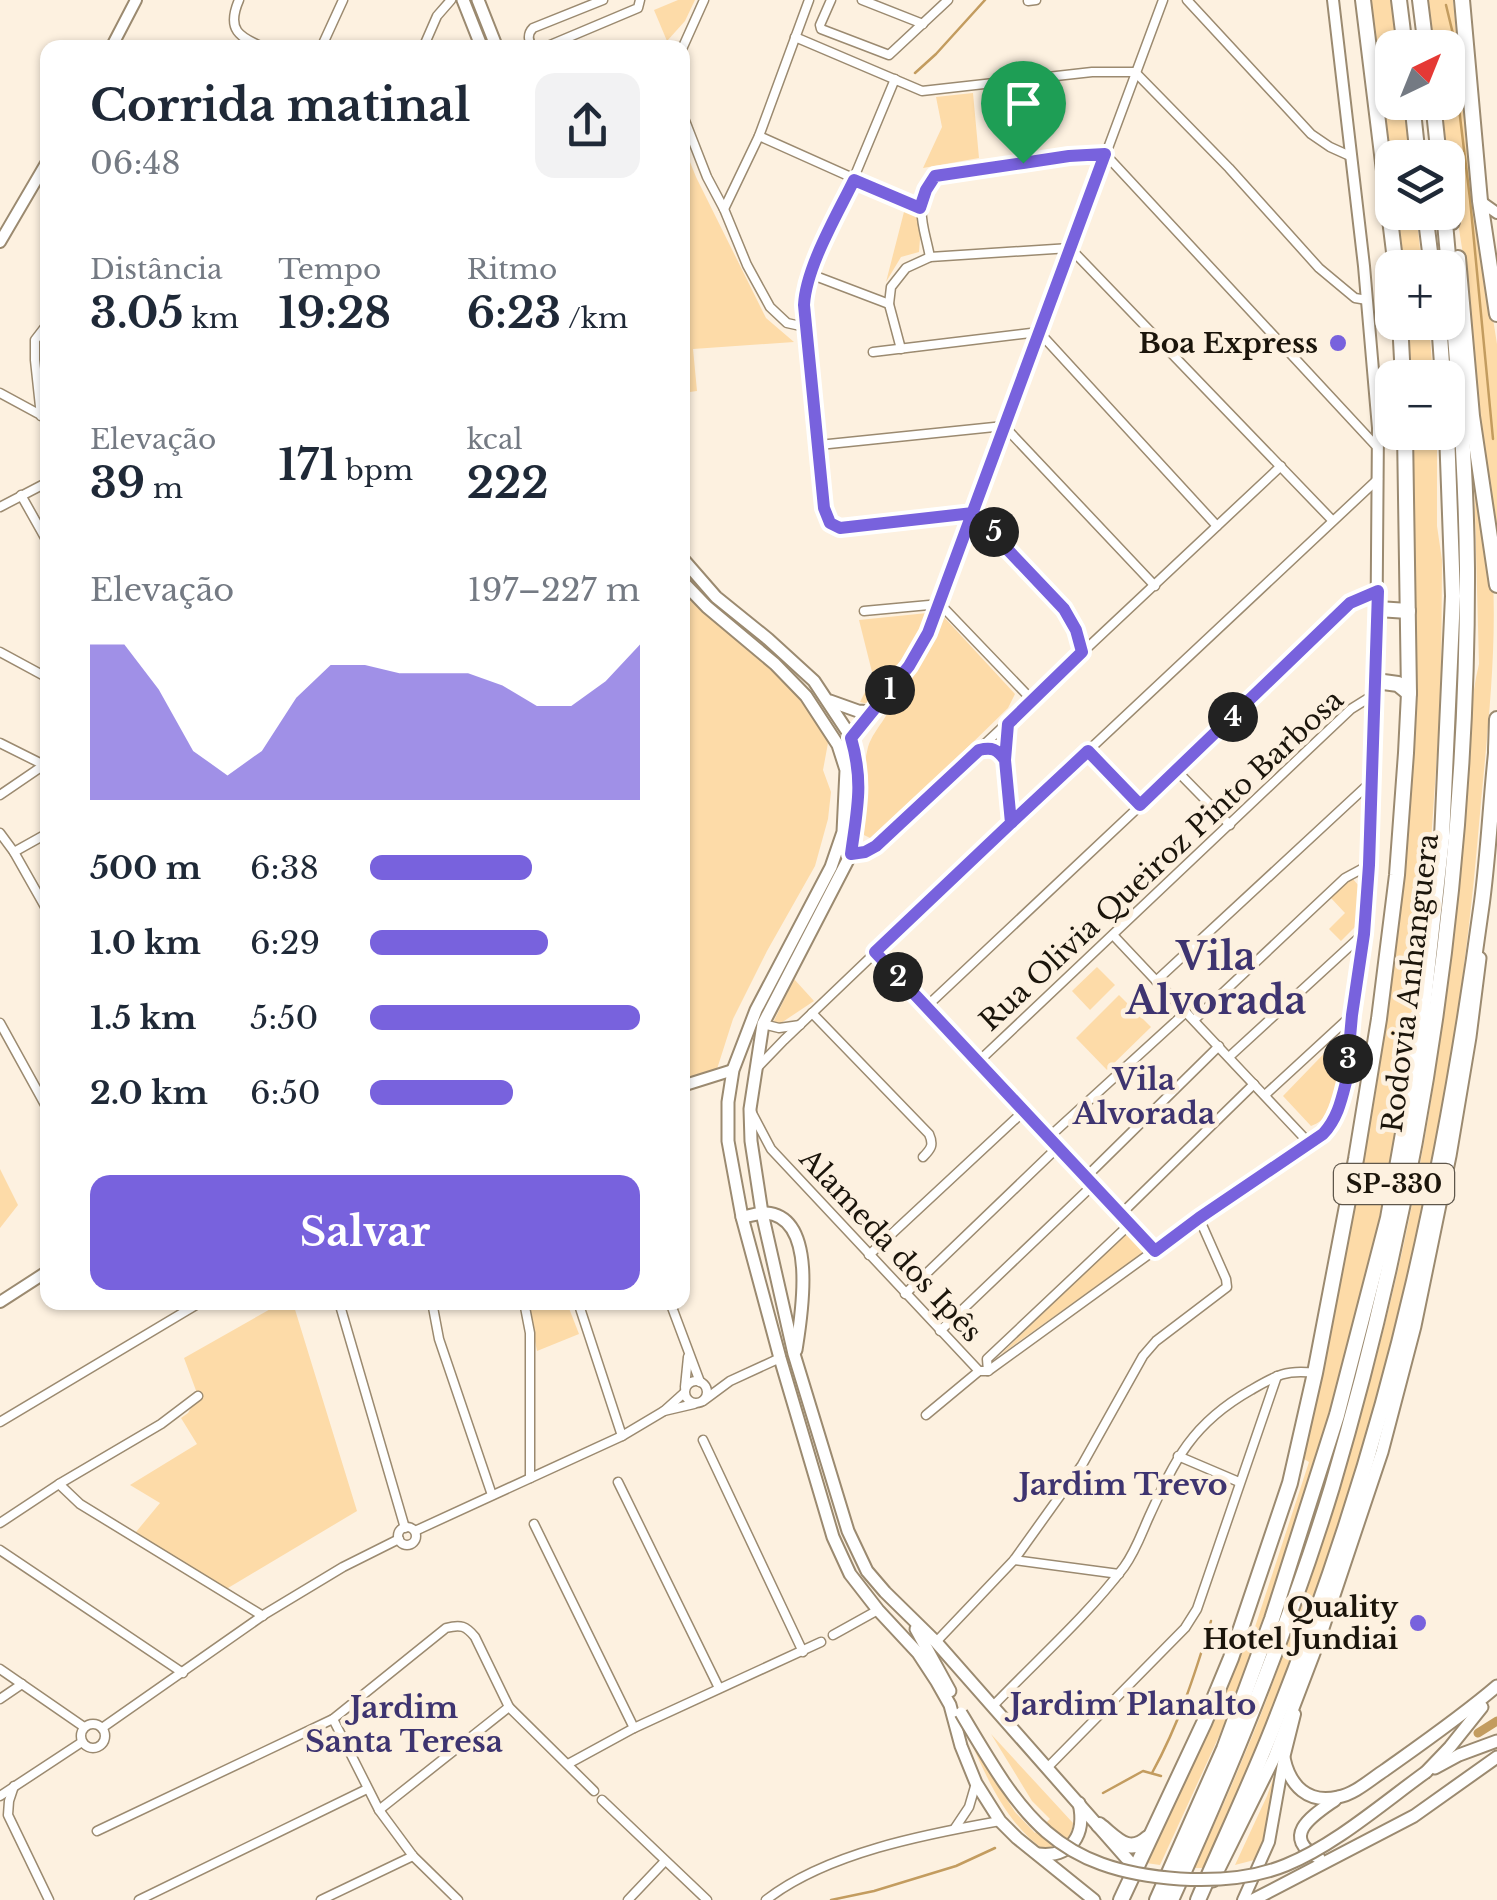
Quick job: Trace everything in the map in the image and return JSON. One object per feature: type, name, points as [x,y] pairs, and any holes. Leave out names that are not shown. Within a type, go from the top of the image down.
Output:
[{"type":"highway","points":[[1363,0],[1394,250]]},
{"type":"highway","points":[[1399,0],[1403,30]]},
{"type":"highway","points":[[1420,0],[1424,30]]},
{"type":"highway","points":[[1462,0],[1480,201],[1497,314]]},
{"type":"highway","name":"Rodovia Anhanguera","points":[[1171,1900],[1261,1688],[1330,1490],[1400,1223],[1427,1073],[1450,894],[1467,609],[1462,428],[1446,230]]},
{"type":"highway","points":[[1455,230],[1472,416],[1497,585]]},
{"type":"highway","points":[[1121,1900],[1211,1707],[1249,1611],[1290,1483],[1315,1372],[1379,1020],[1396,875],[1409,693],[1405,450]]},
{"type":"highway","name":"Rodovia Anhanguera","points":[[1157,1900],[1224,1749],[1272,1619],[1336,1415],[1388,1218],[1420,1037],[1444,818],[1453,596],[1448,450]]},
{"type":"highway","points":[[1378,609],[1408,611]]},
{"type":"highway","points":[[1376,688],[1398,684],[1409,693]]},
{"type":"highway","points":[[1200,1900],[1272,1731],[1339,1548],[1406,1312],[1428,1219],[1482,899],[1497,719]]},
{"type":"highway","points":[[1099,1825],[1130,1847],[1144,1842],[1155,1830]]},
{"type":"main road","points":[[116,40],[136,0]]},
{"type":"main road","points":[[463,0],[479,40]]},
{"type":"main road","points":[[478,0],[495,40]]},
{"type":"main road","points":[[1333,0],[1375,383]]},
{"type":"main road","points":[[0,242],[40,174]]},
{"type":"main road","points":[[1480,201],[1497,213]]},
{"type":"main road","points":[[1376,688],[1378,450]]},
{"type":"main road","points":[[690,567],[716,598],[814,681],[851,738],[858,764],[860,788],[851,854],[764,1024],[750,1105],[762,1213],[794,1354],[848,1531],[868,1571],[936,1642],[1136,1869]]},
{"type":"main road","points":[[690,589],[806,696],[838,745],[846,770],[844,842],[851,854]]},
{"type":"main road","points":[[826,699],[858,711],[873,712]]},
{"type":"main road","points":[[844,828],[831,867],[756,1010],[733,1070],[728,1141],[742,1217],[834,1537],[850,1574],[918,1653],[950,1705],[976,1783],[1000,1821],[1094,1900]]},
{"type":"main road","points":[[1200,1900],[1264,1782],[1306,1675],[1382,1452],[1423,1292],[1450,1156],[1479,976],[1482,899]]},
{"type":"main road","points":[[690,1083],[733,1070],[741,1072],[750,1105]]},
{"type":"main road","points":[[728,1141],[751,1141]]},
{"type":"main road","points":[[742,1217],[762,1213],[779,1217],[796,1241],[802,1262],[804,1298],[794,1354]]},
{"type":"main road","points":[[0,1302],[40,1275]]},
{"type":"main road","points":[[780,1358],[794,1354]]},
{"type":"main road","points":[[898,1604],[928,1646],[961,1713],[1016,1802],[1046,1834],[1069,1850],[1096,1863],[1148,1877],[1225,1879],[1287,1864],[1334,1837],[1426,1772],[1497,1741]]},
{"type":"main road","points":[[1243,1900],[1269,1842],[1284,1758],[1306,1675]]},
{"type":"main road","points":[[936,1682],[961,1713]]},
{"type":"main road","points":[[1426,1772],[1497,1687]]},
{"type":"main road","points":[[1327,1860],[1314,1856],[1302,1840],[1302,1830],[1310,1817],[1358,1788],[1497,1687]]},
{"type":"main road","points":[[1254,1900],[1414,1816],[1497,1756]]},
{"type":"main road","points":[[1284,1758],[1289,1777],[1303,1792],[1322,1798],[1339,1797]]},
{"type":"main road","points":[[1038,1854],[1052,1856],[1074,1842],[1081,1820],[1078,1801]]},
{"type":"street","points":[[239,0],[234,22],[237,33],[246,40]]},
{"type":"street","points":[[324,40],[342,0]]},
{"type":"street","points":[[426,40],[437,16],[452,0]]},
{"type":"street","points":[[530,40],[533,28],[603,0]]},
{"type":"street","points":[[561,40],[638,8],[640,0]]},
{"type":"street","points":[[686,40],[704,0]]},
{"type":"street","points":[[724,209],[759,136],[810,0]]},
{"type":"street","points":[[831,0],[821,29],[890,55],[948,0]]},
{"type":"street","points":[[862,0],[923,24]]},
{"type":"street","points":[[1028,1],[1036,0]]},
{"type":"street","points":[[838,745],[851,738],[873,712],[909,666],[928,633],[1163,0]]},
{"type":"street","points":[[1188,0],[1312,134],[1350,156]]},
{"type":"street","points":[[795,38],[922,91],[1092,72],[1135,72],[1319,268],[1355,298],[1367,300]]},
{"type":"street","points":[[895,79],[805,292],[824,508],[830,523],[840,528],[973,513]]},
{"type":"street","points":[[690,133],[747,265],[770,308],[788,323],[806,327]]},
{"type":"street","points":[[759,136],[920,208]]},
{"type":"street","points":[[930,257],[920,208],[935,176],[1105,154]]},
{"type":"street","points":[[1105,154],[1375,445]]},
{"type":"street","points":[[901,349],[889,304],[891,287],[914,263],[930,257],[1070,248],[1332,520]]},
{"type":"street","points":[[810,274],[889,304]]},
{"type":"street","points":[[873,352],[1039,332]]},
{"type":"street","points":[[1039,332],[1217,526]]},
{"type":"street","points":[[40,334],[34,360],[40,395]]},
{"type":"street","points":[[0,393],[40,416]]},
{"type":"street","points":[[819,445],[1004,426]]},
{"type":"street","points":[[1004,426],[1155,586]]},
{"type":"street","points":[[851,854],[876,846],[1280,466]]},
{"type":"street","points":[[754,1072],[875,952],[1378,479]]},
{"type":"street","points":[[0,506],[40,486]]},
{"type":"street","points":[[21,496],[40,529]]},
{"type":"street","points":[[973,513],[1064,609],[1082,652]]},
{"type":"street","points":[[926,1008],[1350,603],[1378,591]]},
{"type":"street","points":[[864,611],[940,604]]},
{"type":"street","points":[[940,604],[1033,700]]},
{"type":"street","points":[[0,652],[40,674]]},
{"type":"street","points":[[1265,1095],[1352,1015],[1364,934],[1376,688]]},
{"type":"street","name":"Rua Olivia Queiroz Pinto Barbosa","points":[[978,1062],[1376,688]]},
{"type":"street","points":[[1008,724],[1005,760],[1011,823]]},
{"type":"street","points":[[0,743],[40,763]]},
{"type":"street","points":[[979,750],[995,749],[1005,760]]},
{"type":"street","points":[[1088,751],[1140,805]]},
{"type":"street","points":[[0,794],[40,770]]},
{"type":"street","points":[[1177,771],[1230,825]]},
{"type":"street","points":[[1156,980],[1372,781]]},
{"type":"street","points":[[0,833],[40,898]]},
{"type":"street","points":[[14,852],[40,837]]},
{"type":"street","points":[[1194,1020],[1344,878],[1369,865]]},
{"type":"street","points":[[1229,1056],[1364,934]]},
{"type":"street","points":[[1113,935],[1310,1144]]},
{"type":"street","points":[[875,952],[1155,1251]]},
{"type":"street","points":[[1048,1137],[1186,1012]]},
{"type":"street","points":[[812,1013],[929,1134],[933,1141],[931,1149],[923,1157]]},
{"type":"street","name":"Alameda dos Ipês","points":[[926,1415],[1199,1218],[1323,1134],[1332,1124],[1343,1096],[1352,1015]]},
{"type":"street","points":[[0,1023],[40,1096]]},
{"type":"street","points":[[764,1024],[779,1028],[800,1025]]},
{"type":"street","points":[[1086,1176],[1219,1046]]},
{"type":"street","points":[[1121,1214],[1254,1084]]},
{"type":"street","name":"Alameda dos Ipês","points":[[750,1105],[770,1150]]},
{"type":"street","points":[[869,1255],[1024,1111]]},
{"type":"street","name":"Alameda dos Ipês","points":[[751,1141],[770,1150],[905,1294],[984,1371]]},
{"type":"street","points":[[905,1294],[1058,1147]]},
{"type":"street","points":[[940,1330],[1093,1184]]},
{"type":"street","points":[[936,1642],[1014,1560],[1082,1465],[1143,1356],[1156,1341],[1227,1287],[1199,1218]]},
{"type":"street","points":[[984,1371],[987,1359],[1130,1224]]},
{"type":"street","points":[[0,1422],[188,1310]]},
{"type":"street","points":[[341,1310],[410,1530],[416,1540],[403,1544],[400,1531],[410,1530],[492,1495],[622,1436],[664,1411],[693,1381],[730,1381]]},
{"type":"street","points":[[434,1310],[439,1338],[492,1495]]},
{"type":"street","points":[[526,1310],[530,1333],[530,1478]]},
{"type":"street","points":[[581,1310],[622,1436]]},
{"type":"street","points":[[673,1310],[706,1395],[699,1402]]},
{"type":"street","points":[[688,1353],[685,1390],[689,1401],[699,1402]]},
{"type":"street","points":[[664,1411],[699,1402],[730,1381],[780,1358]]},
{"type":"street","points":[[993,1706],[1130,1559],[1178,1456],[1195,1432],[1220,1410],[1276,1376],[1294,1370],[1315,1372]]},
{"type":"street","points":[[1048,1767],[1185,1628],[1197,1609],[1276,1376]]},
{"type":"street","points":[[0,1523],[161,1424],[198,1396]]},
{"type":"street","points":[[703,1440],[803,1652]]},
{"type":"street","points":[[1178,1456],[1239,1482]]},
{"type":"street","points":[[618,1482],[720,1688]]},
{"type":"street","points":[[59,1484],[80,1504],[263,1616]]},
{"type":"street","points":[[534,1524],[634,1728]]},
{"type":"street","points":[[102,1728],[263,1616],[399,1539]]},
{"type":"street","points":[[0,1550],[184,1673]]},
{"type":"street","points":[[1014,1560],[1118,1574]]},
{"type":"street","points":[[832,1635],[878,1610]]},
{"type":"street","points":[[97,1831],[333,1719],[446,1628],[458,1624],[467,1627],[475,1637],[509,1707],[594,1791]]},
{"type":"street","points":[[568,1764],[634,1728],[821,1642]]},
{"type":"street","points":[[0,1670],[84,1727]]},
{"type":"street","points":[[0,1698],[22,1684]]},
{"type":"street","points":[[380,1810],[509,1707]]},
{"type":"street","points":[[333,1719],[380,1810],[413,1856],[458,1900]]},
{"type":"street","points":[[91,1724],[102,1728],[104,1739],[100,1746],[88,1747],[82,1742],[84,1727],[91,1724]]},
{"type":"street","points":[[0,1796],[82,1742]]},
{"type":"street","points":[[954,1828],[968,1807],[976,1783]]},
{"type":"street","points":[[14,1786],[4,1812],[50,1900]]},
{"type":"street","points":[[139,1900],[367,1789]]},
{"type":"street","points":[[602,1800],[706,1900]]},
{"type":"street","points":[[766,1900],[830,1862],[954,1828],[1000,1821]]},
{"type":"street","points":[[321,1900],[413,1856]]},
{"type":"street","points":[[628,1900],[665,1861]]},
{"type":"shaded area","points":[[678,0],[695,0],[685,21],[668,40],[654,10]]},
{"type":"shaded area","points":[[1367,0],[1391,0],[1395,30],[1375,30],[1375,60]]},
{"type":"shaded area","points":[[1426,0],[1453,0],[1456,30],[1430,30]]},
{"type":"shaded area","points":[[973,93],[979,158],[923,168],[942,127],[936,97]]},
{"type":"shaded area","points":[[1465,119],[1497,344],[1497,547],[1479,450],[1465,250],[1459,230],[1465,230],[1465,140],[1445,140],[1442,120]]},
{"type":"shaded area","points":[[1383,120],[1405,120],[1408,140],[1386,140]]},
{"type":"shaded area","points":[[690,162],[766,318],[794,342],[693,349],[697,391],[690,392]]},
{"type":"shaded area","points":[[905,208],[916,213],[921,225],[919,252],[901,257],[886,282]]},
{"type":"shaded area","points":[[1398,230],[1418,230],[1420,250],[1401,250]]},
{"type":"shaded area","points":[[1410,340],[1430,340],[1432,360],[1410,360]]},
{"type":"shaded area","points":[[1412,450],[1437,450],[1437,526],[1442,560],[1441,696],[1425,929],[1391,1177],[1351,1346],[1291,1551],[1280,1571],[1226,1721],[1160,1865],[1146,1863],[1248,1632],[1254,1630],[1309,1462],[1304,1459],[1374,1102],[1395,958],[1408,829],[1414,602]]},
{"type":"shaded area","points":[[1474,475],[1493,579],[1490,708],[1464,968],[1418,1232],[1349,1494],[1306,1622],[1258,1747],[1204,1868],[1194,1868],[1261,1714],[1330,1517],[1369,1386],[1415,1188],[1450,964],[1479,664]]},
{"type":"shaded area","points":[[690,595],[799,696],[828,743],[823,770],[831,792],[815,866],[733,1019],[717,1069],[690,1079]]},
{"type":"shaded area","points":[[927,613],[914,647],[868,704],[860,702],[873,676],[859,620]]},
{"type":"shaded area","points":[[943,616],[1015,694],[1008,708],[876,837],[870,838],[864,835],[868,747],[924,657]]},
{"type":"shaded area","points":[[1352,878],[1359,886],[1360,922],[1341,941],[1329,929],[1345,913],[1330,897]]},
{"type":"shaded area","points":[[1097,967],[1115,985],[1090,1010],[1072,991]]},
{"type":"shaded area","points":[[794,979],[814,1001],[769,1031]]},
{"type":"shaded area","points":[[1119,995],[1151,1027],[1107,1070],[1076,1038]]},
{"type":"shaded area","points":[[1340,1037],[1345,1044],[1338,1092],[1328,1113],[1311,1126],[1283,1096]]},
{"type":"shaded area","points":[[0,1169],[18,1205],[0,1228]]},
{"type":"shaded area","points":[[1129,1230],[1146,1251],[1000,1355]]},
{"type":"shaded area","points":[[269,1310],[295,1310],[357,1511],[223,1591],[136,1532],[160,1503],[130,1485],[197,1444],[181,1418],[198,1396],[184,1358]]},
{"type":"shaded area","points":[[528,1310],[570,1310],[579,1334],[537,1351]]},
{"type":"shaded area","points":[[991,1734],[1073,1823],[1068,1838],[1057,1848],[1047,1852],[1033,1842],[1001,1803],[971,1743],[1015,1812],[1035,1833],[1050,1819],[1032,1801]]},
{"type":"shaded area","points":[[1279,1762],[1266,1837],[1258,1859],[1235,1865],[1267,1796]]},
{"type":"waterway","points":[[915,73],[985,0]]},
{"type":"waterway","points":[[1446,5],[1453,34],[1493,439]]},
{"type":"waterway","points":[[1152,1773],[1178,1717],[1211,1621]]},
{"type":"waterway","points":[[1478,1733],[1497,1721]]},
{"type":"waterway","points":[[1103,1793],[1143,1771],[1161,1776]]},
{"type":"waterway","points":[[831,1900],[956,1866],[995,1848]]},
{"type":"place","name":"Boa Express","points":[[1338,343]]},
{"type":"place","name":"Quality Hotel Jundiai","points":[[1418,1623]]},
{"type":"district","name":"Vila Alvorada","points":[[1216,979]]},
{"type":"district","name":"Vila Alvorada","points":[[1144,1097]]},
{"type":"district","name":"Jardim Trevo","points":[[1123,1485]]},
{"type":"district","name":"Jardim Planalto","points":[[1133,1705]]},
{"type":"district","name":"Jardim Santa Teresa","points":[[404,1725]]},
{"type":"route","points":[[1023,163],[935,176],[920,208],[854,180],[810,274],[804,305],[826,519],[840,528],[973,513],[1064,609],[1076,630],[1082,652],[1008,724],[1005,760],[1011,823],[1088,751],[1140,805],[1350,603],[1378,591],[1367,899],[1340,1110],[1332,1124],[1310,1144],[1155,1251],[875,952],[1011,823],[1005,760],[1000,752],[979,750],[876,846],[851,854],[860,788],[851,738],[909,666],[928,633],[940,604],[973,513],[1004,426],[1105,154],[1023,163]]}]
